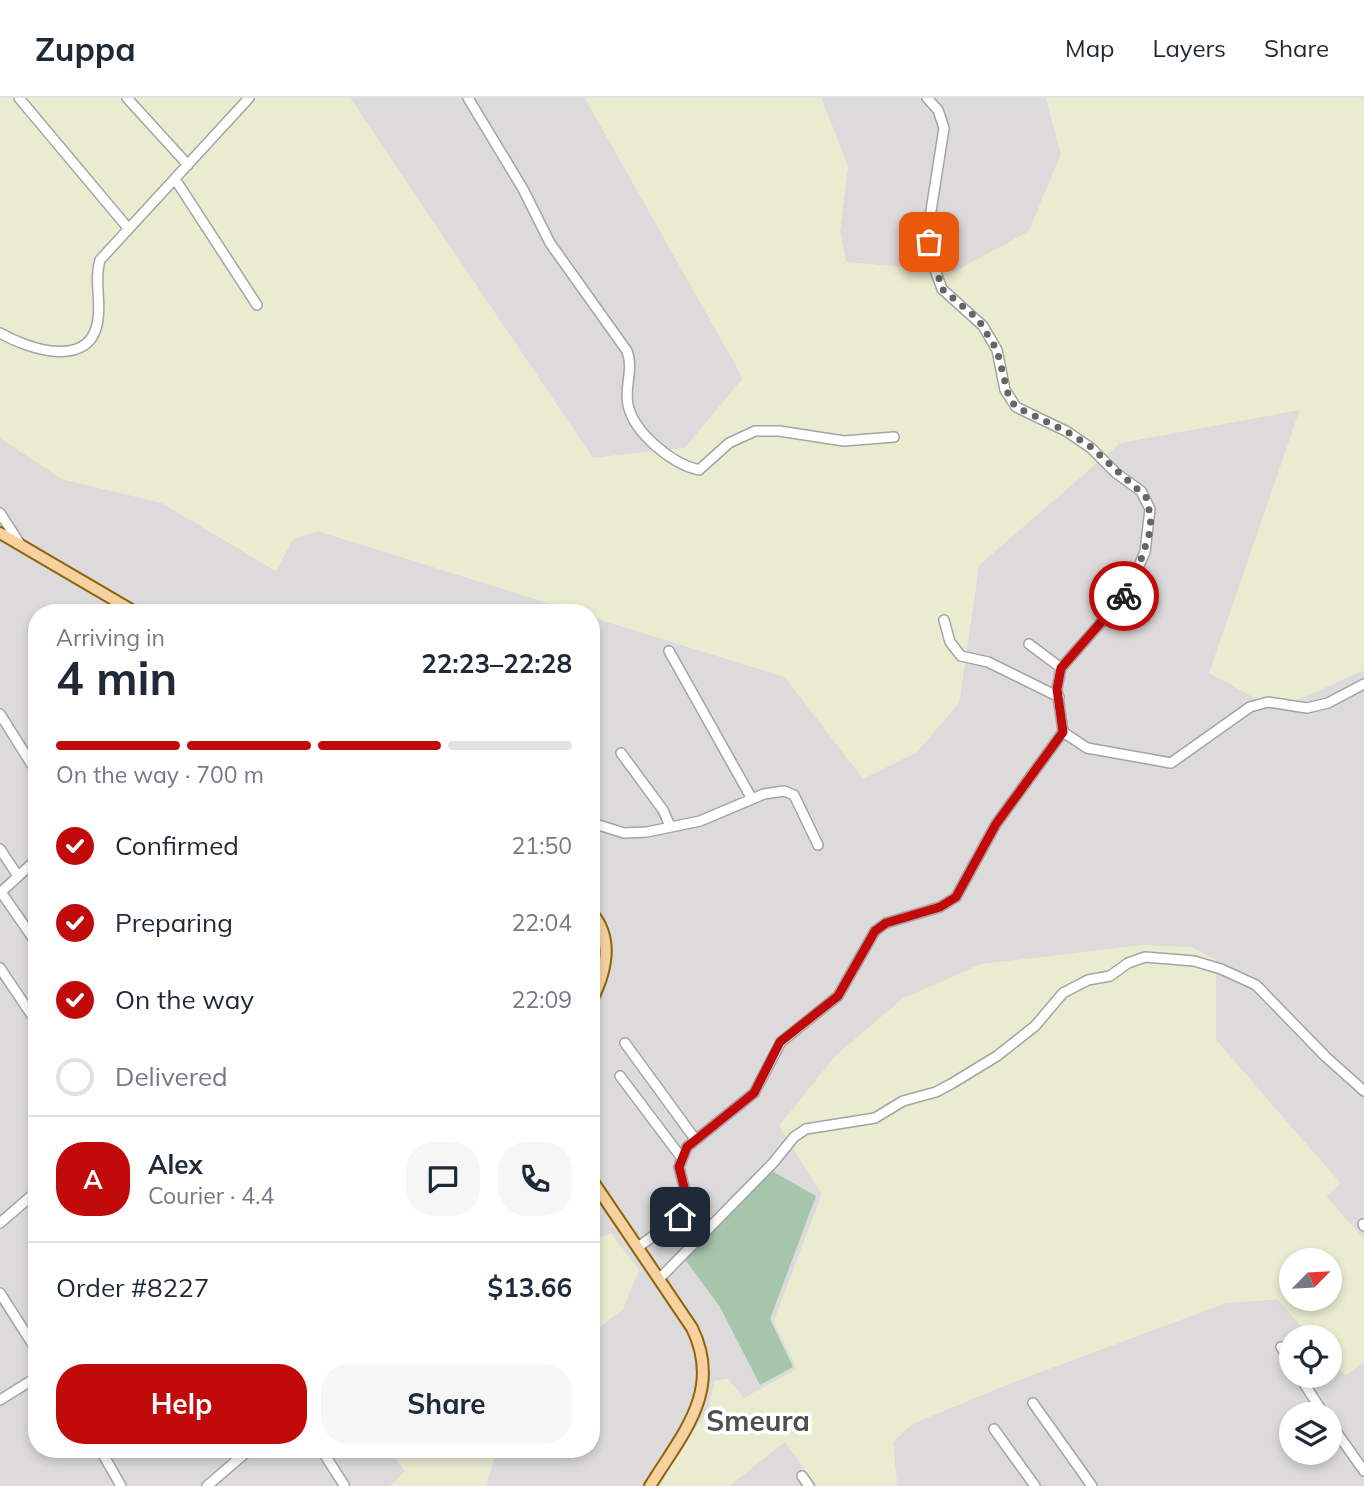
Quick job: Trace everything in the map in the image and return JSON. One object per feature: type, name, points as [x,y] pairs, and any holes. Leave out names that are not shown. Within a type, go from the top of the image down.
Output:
[{"type":"main road","points":[[0,533],[121,604]]},
{"type":"main road","points":[[600,927],[604,934],[607,958],[600,984]]},
{"type":"main road","points":[[600,1192],[700,1343],[705,1381],[698,1407],[650,1486]]},
{"type":"street","points":[[19,98],[128,228]]},
{"type":"street","points":[[127,98],[188,165]]},
{"type":"street","points":[[0,333],[51,353],[68,351],[90,339],[98,321],[97,270],[100,260],[249,98]]},
{"type":"street","points":[[468,98],[523,189],[550,243],[627,351],[630,363],[628,406],[640,428],[673,458],[699,470],[729,443],[755,431],[779,431],[844,440],[873,441],[894,437]]},
{"type":"street","points":[[638,1247],[680,1217],[686,1195],[679,1167],[681,1157],[695,1139],[754,1093],[774,1054],[788,1035],[831,1004],[875,931],[886,923],[940,907],[956,897],[996,824],[1063,732],[1057,678],[1061,668],[1127,593],[1145,552],[1150,509],[1141,491],[1116,472],[1091,447],[1066,431],[1016,407],[1005,390],[997,350],[983,326],[942,289],[934,267],[928,230],[944,128],[938,110],[927,98]]},
{"type":"street","points":[[175,178],[257,305]]},
{"type":"street","points":[[0,513],[20,545]]},
{"type":"street","points":[[944,620],[950,642],[961,656],[988,662],[1059,697]]},
{"type":"street","points":[[1029,644],[1061,668]]},
{"type":"street","points":[[670,651],[752,799]]},
{"type":"street","points":[[1063,732],[1087,748],[1171,763],[1250,707],[1268,702],[1307,708],[1328,703],[1364,684]]},
{"type":"street","points":[[0,714],[28,759]]},
{"type":"street","points":[[621,753],[663,810],[670,826]]},
{"type":"street","points":[[600,826],[624,833],[670,826],[722,814],[752,799],[784,791],[794,795],[818,845]]},
{"type":"street","points":[[0,849],[18,876]]},
{"type":"street","points":[[28,867],[0,893],[28,932]]},
{"type":"street","points":[[659,1279],[773,1163],[794,1137],[806,1129],[865,1122],[903,1101],[951,1084],[997,1056],[1035,1026],[1063,993],[1088,980],[1110,976],[1128,963],[1145,957],[1194,961],[1221,968],[1256,985],[1326,1057],[1364,1091]]},
{"type":"street","points":[[0,968],[28,1010]]},
{"type":"street","points":[[625,1043],[695,1139]]},
{"type":"street","points":[[620,1076],[681,1157]]},
{"type":"street","points":[[0,1223],[28,1199]]},
{"type":"street","points":[[0,1293],[28,1336]]},
{"type":"street","points":[[0,1401],[28,1383]]},
{"type":"street","points":[[1033,1403],[1092,1486]]},
{"type":"street","points":[[994,1429],[1035,1486]]},
{"type":"street","points":[[1342,1440],[1364,1471]]},
{"type":"street","points":[[105,1458],[121,1486]]},
{"type":"street","points":[[207,1486],[240,1458]]},
{"type":"street","points":[[327,1458],[344,1485]]},
{"type":"street","points":[[802,1476],[809,1486]]},
{"type":"shaded area","points":[[350,98],[585,98],[743,378],[685,448],[592,458]]},
{"type":"shaded area","points":[[821,98],[1046,98],[1061,154],[1029,232],[954,272],[846,262],[840,231],[848,166]]},
{"type":"shaded area","points":[[1300,409],[1210,673],[1327,685],[1364,670],[1364,1239],[1326,1196],[1340,1183],[1216,1040],[1216,959],[822,1194],[774,1321],[797,1369],[744,1398],[728,1379],[715,1381],[708,1411],[680,1449],[661,1486],[486,1486],[494,1458],[600,1458],[600,1327],[623,1309],[611,1233],[600,1238],[600,619],[785,677],[864,779],[959,703],[979,565],[1120,443]]},
{"type":"shaded area","points":[[0,438],[62,479],[162,503],[276,571],[293,539],[318,531],[551,604],[28,604],[28,1458],[395,1458],[406,1471],[390,1486],[0,1486]]},
{"type":"shaded area","points":[[1277,1299],[1279,1311],[1288,1311],[1300,1325],[1279,1325],[1279,1388],[1342,1388],[1342,1372],[1345,1375],[1364,1362],[1364,1486],[897,1486],[893,1442],[912,1424],[1016,1381],[1226,1303]]},
{"type":"shaded area","points":[[785,1441],[817,1486],[729,1486],[748,1468]]},
{"type":"green space","points":[[0,98],[350,98],[593,458],[685,448],[743,378],[585,98],[821,98],[848,166],[840,231],[846,262],[954,272],[1029,231],[1061,154],[1046,98],[1364,98],[1364,670],[1276,710],[1209,673],[1300,410],[1120,443],[979,565],[959,703],[917,752],[863,779],[785,677],[600,619],[600,604],[551,604],[318,531],[293,539],[276,571],[162,503],[62,479],[0,438]]},
{"type":"green space","points":[[1143,945],[1191,947],[1216,960],[1216,1041],[1340,1183],[1326,1197],[1364,1239],[1364,1362],[1345,1375],[1342,1372],[1342,1325],[1300,1325],[1288,1311],[1342,1311],[1342,1248],[1279,1248],[1279,1301],[1277,1299],[1226,1303],[1016,1381],[912,1424],[893,1442],[897,1486],[817,1486],[785,1442],[729,1486],[661,1486],[680,1449],[708,1411],[715,1381],[728,1379],[744,1398],[797,1369],[774,1321],[822,1195],[779,1126],[835,1056],[902,999],[981,964]]},
{"type":"green space","points":[[770,1170],[816,1196],[770,1319],[793,1367],[760,1385],[720,1307],[684,1258]]},
{"type":"green space","points":[[611,1233],[639,1270],[623,1309],[600,1327],[600,1238]]},
{"type":"green space","points":[[395,1458],[494,1458],[486,1486],[390,1486],[405,1471]]},
{"type":"way so far","points":[[929,242],[942,289],[970,311],[983,326],[1002,362],[1005,390],[1016,407],[1066,431],[1091,447],[1146,497],[1151,518],[1149,535],[1145,552],[1124,596]]},
{"type":"district","name":"Smeura","points":[[758,1420]]},
{"type":"route","points":[[680,1217],[686,1195],[679,1167],[687,1147],[754,1093],[780,1042],[838,996],[875,931],[886,923],[940,907],[956,897],[996,824],[1063,732],[1057,678],[1065,660],[1124,596]]}]
